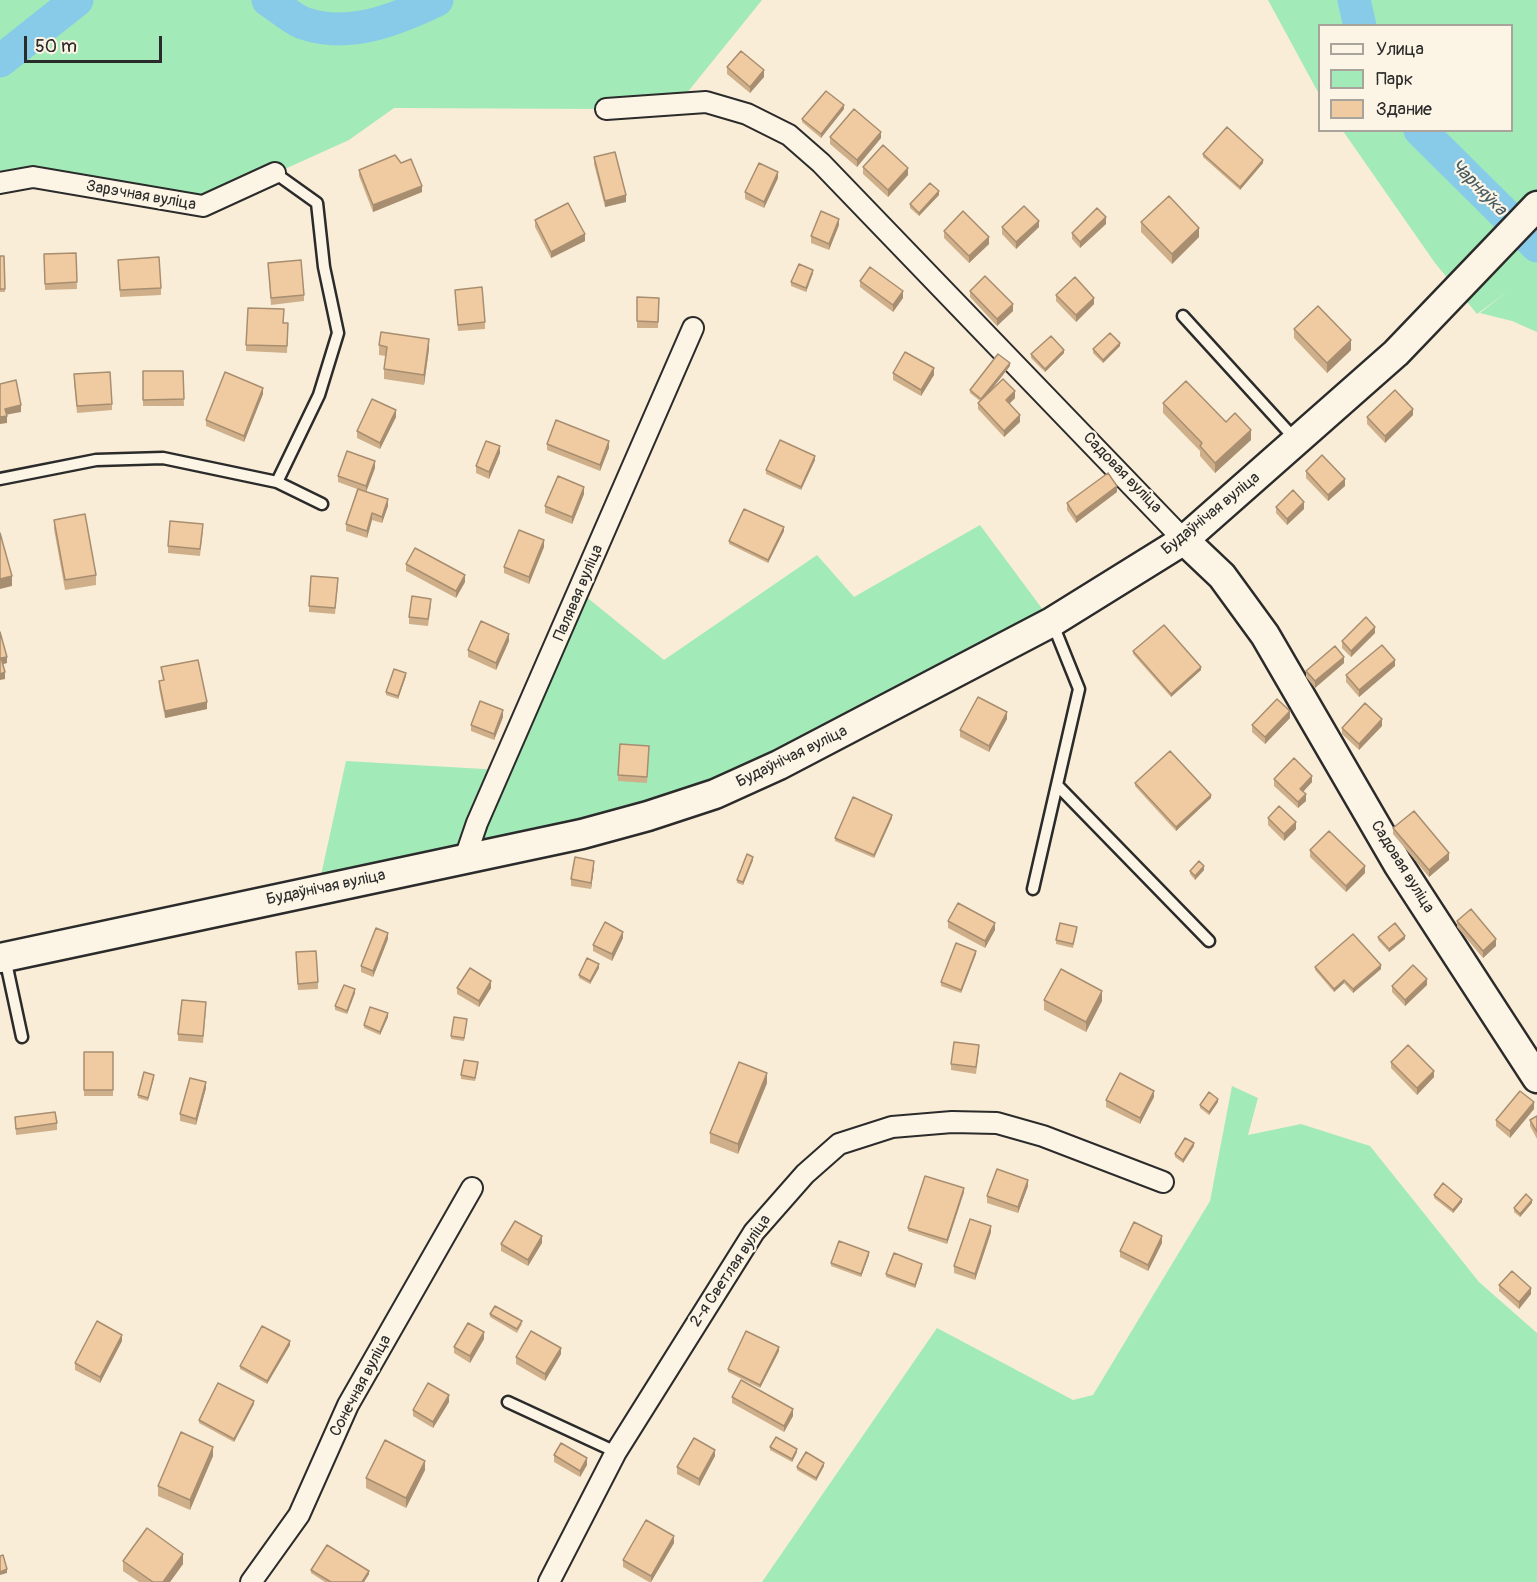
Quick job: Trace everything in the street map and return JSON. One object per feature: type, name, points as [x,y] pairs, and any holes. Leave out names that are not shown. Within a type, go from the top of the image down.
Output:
[{"type":"main road","name":"Будаўнічая вуліца","points":[[3,957],[582,834],[715,794],[847,731],[1052,622],[1184,540],[1396,352],[1458,291],[1537,206]]},
{"type":"main road","name":"Садовая вуліца","points":[[1184,540],[1222,576],[1265,635],[1398,864],[1537,1078]]},
{"type":"street","name":"Садовая вуліца","points":[[606,109],[706,102],[747,114],[789,135],[854,197],[1184,540]]},
{"type":"street","name":"Зарэчная вуліца","points":[[0,183],[33,177],[203,207],[276,173]]},
{"type":"street","name":"Палявая вуліца","points":[[465,858],[477,824],[693,328]]},
{"type":"street","name":"2-я Светлая вуліца","points":[[549,1582],[616,1452],[754,1232],[805,1174],[840,1144],[892,1127],[952,1122],[997,1123],[1044,1136],[1163,1182]]},
{"type":"street","name":"Сонечная вуліца","points":[[251,1582],[299,1515],[348,1405],[472,1188]]},
{"type":"lane","points":[[276,173],[316,203],[324,267],[338,333],[319,395],[277,482]]},
{"type":"lane","points":[[1184,316],[1297,442]]},
{"type":"lane","points":[[0,479],[96,460],[163,458],[277,482],[322,504]]},
{"type":"lane","points":[[1033,889],[1079,689],[1052,622]]},
{"type":"lane","points":[[1057,785],[1209,941]]},
{"type":"lane","points":[[3,957],[22,1037]]},
{"type":"lane","points":[[508,1402],[616,1452]]},
{"type":"green space","points":[[0,0],[762,0],[678,104],[606,109],[394,108],[349,140],[203,206],[0,183]]},
{"type":"green space","points":[[1268,0],[1537,0],[1537,332],[1512,321],[1480,313],[1508,291],[1477,314],[1435,263],[1344,132],[1513,132],[1513,24],[1318,24],[1318,92]]},
{"type":"green space","points":[[980,525],[1052,622],[715,794],[318,889],[346,761],[501,770],[579,591],[664,660],[817,555],[854,597]]},
{"type":"green space","points":[[1232,1086],[1258,1098],[1248,1135],[1301,1124],[1370,1146],[1479,1282],[1537,1333],[1537,1582],[762,1582],[937,1328],[1073,1400],[1093,1395],[1210,1201]]},
{"type":"building","points":[[741,51],[764,70],[750,87],[727,67]]},
{"type":"building","points":[[826,91],[844,105],[821,134],[802,119]]},
{"type":"building","points":[[854,109],[881,132],[857,160],[830,137]]},
{"type":"building","points":[[1227,127],[1263,160],[1240,187],[1203,154]]},
{"type":"building","points":[[883,145],[908,168],[888,190],[863,167]]},
{"type":"building","points":[[615,152],[626,195],[605,201],[594,157]]},
{"type":"building","points":[[395,155],[401,163],[411,159],[422,186],[373,205],[359,170]]},
{"type":"building","points":[[759,163],[778,172],[764,202],[745,192]]},
{"type":"building","points":[[930,183],[939,191],[919,213],[910,204]]},
{"type":"building","points":[[1169,196],[1199,228],[1172,254],[1141,222]]},
{"type":"building","points":[[568,203],[585,234],[551,252],[535,220]]},
{"type":"building","points":[[1024,206],[1039,221],[1016,242],[1002,227]]},
{"type":"building","points":[[1097,208],[1106,217],[1080,242],[1072,233]]},
{"type":"building","points":[[821,211],[839,219],[829,244],[811,236]]},
{"type":"building","points":[[963,211],[989,237],[969,256],[944,231]]},
{"type":"building","points":[[76,253],[77,282],[45,284],[44,254]]},
{"type":"building","points":[[0,256],[4,256],[5,289],[0,289]]},
{"type":"building","points":[[159,257],[161,288],[120,290],[118,260]]},
{"type":"building","points":[[301,260],[304,295],[271,298],[268,263]]},
{"type":"building","points":[[799,264],[813,270],[806,288],[791,282]]},
{"type":"building","points":[[870,267],[903,291],[893,305],[860,281]]},
{"type":"building","points":[[985,276],[1013,304],[997,319],[970,291]]},
{"type":"building","points":[[1075,277],[1094,298],[1076,315],[1056,295]]},
{"type":"building","points":[[482,287],[485,322],[458,325],[455,290]]},
{"type":"building","points":[[637,297],[659,298],[658,322],[637,321]]},
{"type":"building","points":[[1318,306],[1351,340],[1327,363],[1294,329]]},
{"type":"building","points":[[248,308],[284,309],[283,323],[288,323],[287,346],[246,345]]},
{"type":"building","points":[[381,332],[429,339],[424,375],[384,369],[387,347],[379,345]]},
{"type":"building","points":[[1110,333],[1120,343],[1103,360],[1093,349]]},
{"type":"building","points":[[1051,336],[1064,350],[1045,369],[1031,354]]},
{"type":"building","points":[[905,352],[934,368],[921,390],[893,373]]},
{"type":"building","points":[[998,354],[1010,363],[981,399],[970,390]]},
{"type":"building","points":[[143,371],[183,371],[184,399],[143,400]]},
{"type":"building","points":[[110,372],[112,404],[77,406],[74,374]]},
{"type":"building","points":[[225,372],[263,388],[244,436],[206,420]]},
{"type":"building","points":[[1003,379],[1015,391],[1006,400],[1020,415],[1004,431],[978,403]]},
{"type":"building","points":[[16,380],[21,405],[5,409],[7,416],[0,417],[0,384]]},
{"type":"building","points":[[1186,381],[1226,422],[1235,413],[1251,430],[1215,463],[1200,446],[1202,443],[1163,403]]},
{"type":"building","points":[[1395,390],[1413,409],[1385,436],[1367,417]]},
{"type":"building","points":[[372,399],[396,410],[380,443],[357,431]]},
{"type":"building","points":[[556,420],[609,441],[600,465],[547,444]]},
{"type":"building","points":[[780,440],[815,456],[801,487],[766,470]]},
{"type":"building","points":[[486,441],[500,446],[489,472],[476,466]]},
{"type":"building","points":[[347,451],[375,461],[366,486],[338,476]]},
{"type":"building","points":[[1322,455],[1345,479],[1328,495],[1306,471]]},
{"type":"building","points":[[1108,473],[1117,486],[1076,517],[1067,503]]},
{"type":"building","points":[[558,476],[584,487],[572,517],[545,506]]},
{"type":"building","points":[[358,489],[388,499],[382,517],[372,513],[367,531],[346,524]]},
{"type":"building","points":[[1293,490],[1304,502],[1287,519],[1276,507]]},
{"type":"building","points":[[744,509],[784,527],[768,560],[729,541]]},
{"type":"building","points":[[85,514],[96,575],[65,580],[54,520]]},
{"type":"building","points":[[170,521],[203,524],[200,549],[168,546]]},
{"type":"building","points":[[519,530],[544,540],[529,577],[504,567]]},
{"type":"building","points":[[0,533],[12,576],[0,579]]},
{"type":"building","points":[[415,548],[465,575],[456,591],[406,564]]},
{"type":"building","points":[[311,576],[338,578],[335,608],[309,606]]},
{"type":"building","points":[[412,596],[431,599],[428,619],[409,617]]},
{"type":"building","points":[[1366,617],[1375,627],[1351,651],[1342,641]]},
{"type":"building","points":[[481,621],[509,634],[496,663],[468,650]]},
{"type":"building","points":[[1164,625],[1201,667],[1171,694],[1133,651]]},
{"type":"building","points":[[0,632],[7,657],[1,658],[5,672],[0,674]]},
{"type":"building","points":[[1382,645],[1395,660],[1359,690],[1346,675]]},
{"type":"building","points":[[1335,646],[1344,657],[1315,681],[1306,671]]},
{"type":"building","points":[[198,660],[207,702],[165,711],[159,681],[164,680],[161,667]]},
{"type":"building","points":[[394,669],[406,673],[398,696],[386,692]]},
{"type":"building","points":[[978,697],[1007,712],[989,746],[960,730]]},
{"type":"building","points":[[1277,699],[1290,711],[1265,737],[1252,725]]},
{"type":"building","points":[[480,701],[503,710],[494,734],[471,725]]},
{"type":"building","points":[[1365,703],[1382,719],[1359,744],[1342,728]]},
{"type":"building","points":[[620,744],[649,746],[647,777],[618,775]]},
{"type":"building","points":[[1170,751],[1211,795],[1176,827],[1135,783]]},
{"type":"building","points":[[1294,758],[1312,776],[1300,789],[1306,794],[1298,802],[1274,779]]},
{"type":"building","points":[[853,797],[892,815],[874,855],[835,838]]},
{"type":"building","points":[[1279,806],[1296,822],[1284,834],[1268,818]]},
{"type":"building","points":[[1414,811],[1449,853],[1429,870],[1393,828]]},
{"type":"building","points":[[1329,831],[1365,866],[1346,886],[1310,850]]},
{"type":"building","points":[[747,854],[753,857],[743,882],[737,880]]},
{"type":"building","points":[[575,857],[594,861],[591,883],[571,879]]},
{"type":"building","points":[[1199,861],[1204,866],[1195,876],[1190,871]]},
{"type":"building","points":[[958,903],[995,923],[985,941],[948,921]]},
{"type":"building","points":[[1471,909],[1496,939],[1483,951],[1457,921]]},
{"type":"building","points":[[605,922],[623,932],[612,954],[593,945]]},
{"type":"building","points":[[1060,923],[1077,927],[1073,944],[1056,940]]},
{"type":"building","points":[[1395,923],[1405,936],[1389,949],[1378,937]]},
{"type":"building","points":[[376,928],[388,933],[373,971],[361,966]]},
{"type":"building","points":[[1353,934],[1381,965],[1353,989],[1344,980],[1334,989],[1315,967]]},
{"type":"building","points":[[956,943],[976,951],[961,990],[941,982]]},
{"type":"building","points":[[316,951],[318,982],[298,984],[296,952]]},
{"type":"building","points":[[587,958],[599,964],[590,981],[579,975]]},
{"type":"building","points":[[1413,965],[1427,979],[1405,1000],[1392,986]]},
{"type":"building","points":[[470,968],[491,981],[479,1001],[457,988]]},
{"type":"building","points":[[1061,969],[1102,991],[1086,1022],[1044,1000]]},
{"type":"building","points":[[344,985],[355,989],[347,1011],[335,1006]]},
{"type":"building","points":[[182,1000],[206,1002],[203,1036],[178,1034]]},
{"type":"building","points":[[370,1007],[388,1013],[380,1032],[364,1025]]},
{"type":"building","points":[[454,1017],[467,1019],[464,1038],[451,1036]]},
{"type":"building","points":[[954,1042],[979,1045],[976,1067],[951,1064]]},
{"type":"building","points":[[1408,1045],[1434,1071],[1417,1088],[1391,1062]]},
{"type":"building","points":[[84,1052],[113,1052],[113,1090],[84,1090]]},
{"type":"building","points":[[464,1060],[478,1062],[475,1078],[461,1075]]},
{"type":"building","points":[[739,1062],[767,1073],[738,1144],[710,1133]]},
{"type":"building","points":[[144,1072],[154,1075],[148,1098],[138,1095]]},
{"type":"building","points":[[1120,1073],[1154,1091],[1140,1118],[1106,1100]]},
{"type":"building","points":[[190,1078],[206,1082],[196,1119],[180,1114]]},
{"type":"building","points":[[1520,1091],[1534,1102],[1510,1131],[1496,1120]]},
{"type":"building","points":[[1209,1092],[1218,1099],[1209,1112],[1200,1105]]},
{"type":"building","points":[[55,1112],[57,1123],[16,1129],[15,1117]]},
{"type":"building","points":[[1537,1116],[1537,1132],[1530,1120]]},
{"type":"building","points":[[1185,1138],[1194,1143],[1183,1160],[1175,1154]]},
{"type":"building","points":[[997,1169],[1028,1180],[1018,1207],[987,1196]]},
{"type":"building","points":[[925,1176],[964,1188],[947,1240],[908,1228]]},
{"type":"building","points":[[1443,1183],[1462,1199],[1453,1210],[1434,1195]]},
{"type":"building","points":[[1526,1194],[1532,1200],[1520,1214],[1514,1208]]},
{"type":"building","points":[[970,1219],[991,1226],[975,1274],[954,1266]]},
{"type":"building","points":[[515,1221],[542,1236],[528,1260],[501,1244]]},
{"type":"building","points":[[1134,1222],[1162,1236],[1148,1265],[1120,1251]]},
{"type":"building","points":[[839,1241],[869,1252],[861,1274],[831,1263]]},
{"type":"building","points":[[894,1253],[922,1264],[915,1285],[886,1274]]},
{"type":"building","points":[[1512,1271],[1531,1288],[1519,1302],[1499,1285]]},
{"type":"building","points":[[495,1306],[522,1321],[517,1329],[490,1314]]},
{"type":"building","points":[[97,1321],[122,1335],[100,1377],[75,1363]]},
{"type":"building","points":[[468,1323],[484,1332],[470,1356],[454,1347]]},
{"type":"building","points":[[262,1326],[290,1341],[267,1381],[240,1366]]},
{"type":"building","points":[[531,1331],[561,1348],[545,1374],[516,1357]]},
{"type":"building","points":[[746,1331],[779,1347],[760,1385],[728,1369]]},
{"type":"building","points":[[741,1380],[793,1409],[784,1426],[732,1397]]},
{"type":"building","points":[[218,1383],[254,1401],[234,1439],[199,1420]]},
{"type":"building","points":[[428,1383],[449,1395],[433,1422],[413,1410]]},
{"type":"building","points":[[181,1432],[213,1447],[190,1500],[158,1486]]},
{"type":"building","points":[[776,1437],[797,1449],[792,1459],[770,1447]]},
{"type":"building","points":[[694,1438],[715,1450],[699,1479],[677,1467]]},
{"type":"building","points":[[385,1440],[425,1461],[406,1498],[366,1478]]},
{"type":"building","points":[[561,1443],[587,1458],[580,1471],[554,1455]]},
{"type":"building","points":[[806,1452],[824,1463],[816,1478],[797,1467]]},
{"type":"building","points":[[646,1520],[674,1536],[651,1576],[623,1560]]},
{"type":"building","points":[[147,1528],[183,1554],[163,1582],[153,1582],[123,1561]]},
{"type":"building","points":[[327,1545],[369,1571],[362,1582],[331,1582],[311,1570]]},
{"type":"building","points":[[3,1555],[7,1569],[0,1572],[0,1556]]},
{"type":"waterway","name":"Чарняўка","points":[[0,61],[77,0]]},
{"type":"waterway","name":"Чарняўка","points":[[268,0],[303,23],[337,29],[372,25],[437,0]]},
{"type":"waterway","name":"Чарняўка","points":[[1354,0],[1360,24]]},
{"type":"waterway","name":"Чарняўка","points":[[1422,132],[1537,246]]}]
